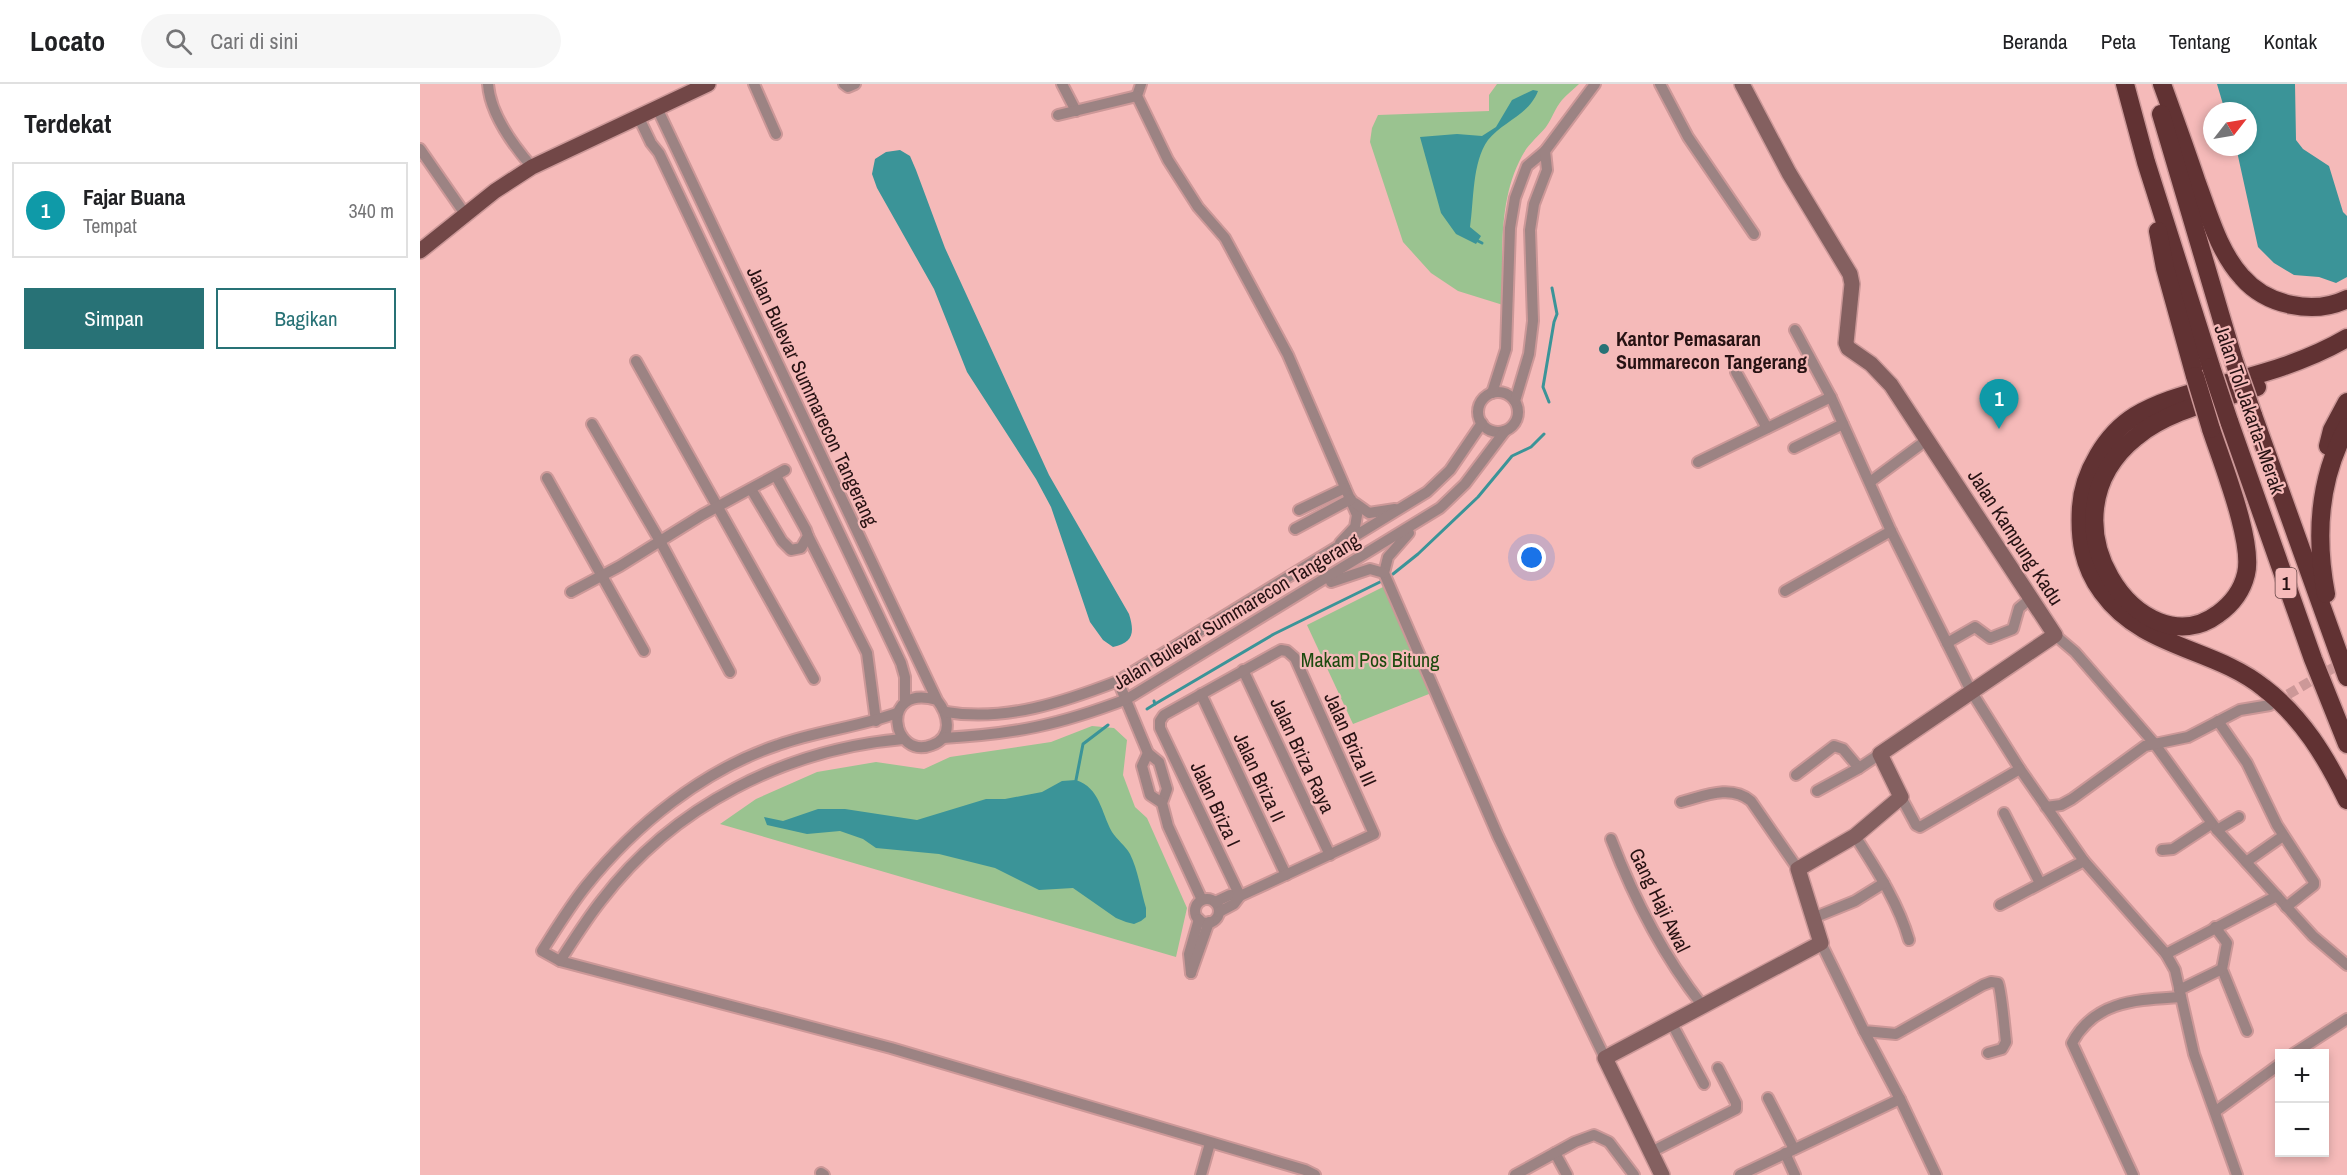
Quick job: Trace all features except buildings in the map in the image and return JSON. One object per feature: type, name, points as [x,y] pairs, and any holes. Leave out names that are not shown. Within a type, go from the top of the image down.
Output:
[{"type":"highway","name":"Jalan Tol Jakarta–Merak","points":[[2125,84],[2203,371],[2229,421],[2313,659],[2347,744]]},
{"type":"highway","name":"Jalan Tol Jakarta–Merak","points":[[2152,84],[2234,361],[2347,677]]},
{"type":"highway","points":[[2162,84],[2216,232],[2228,258],[2243,278],[2260,292],[2293,305],[2325,306],[2347,299]]},
{"type":"highway","points":[[2347,338],[2323,352],[2281,368],[2172,399],[2134,417],[2106,443],[2087,477],[2081,499],[2080,524],[2081,545],[2093,579],[2125,619],[2151,635],[2231,667],[2262,686],[2288,708],[2315,742],[2347,800]]},
{"type":"highway","points":[[2203,371],[2211,429],[2243,532],[2246,573],[2238,594],[2227,608],[2204,621],[2180,626],[2160,621],[2136,608],[2120,594],[2101,561],[2092,518],[2099,486],[2113,459],[2136,436],[2153,425],[2187,410],[2327,362],[2347,349]]},
{"type":"highway","points":[[2337,652],[2322,571],[2318,534],[2326,452],[2332,430],[2347,402]]},
{"type":"highway","points":[[2324,482],[2347,428]]},
{"type":"main road","points":[[420,251],[465,214],[532,167],[708,84]]},
{"type":"street","points":[[488,84],[489,94],[497,114],[518,151],[532,167]]},
{"type":"street","points":[[754,84],[776,134]]},
{"type":"street","points":[[844,84],[848,87],[855,84]]},
{"type":"street","points":[[1062,84],[1076,111]]},
{"type":"street","points":[[1141,84],[1137,96],[1168,160],[1198,207],[1214,223],[1235,254],[1302,383],[1351,499],[1357,520],[1355,527],[1332,552]]},
{"type":"street","name":"Jalan Bulevar Summarecon Tangerang","points":[[657,108],[937,700],[946,712],[968,716],[1035,708],[1071,699],[1118,681],[1408,506],[1427,492],[1449,470],[1482,423],[1479,408],[1483,399],[1492,393],[1506,350],[1510,228],[1515,198],[1527,166],[1545,151],[1595,84]]},
{"type":"street","points":[[1660,84],[1688,137],[1754,234]]},
{"type":"street","name":"Jalan Kampung Kadu","points":[[1743,84],[1789,173],[1850,274],[1852,284],[1848,348],[1871,364],[1891,385],[2055,634],[2075,652],[2100,684],[2154,744],[2214,827],[2313,936],[2347,965]]},
{"type":"street","points":[[1058,116],[1137,96]]},
{"type":"street","name":"Jalan Bulevar Summarecon Tangerang","points":[[638,116],[651,143],[660,153],[901,663],[905,677],[904,702]]},
{"type":"street","points":[[660,153],[674,145]]},
{"type":"street","points":[[420,149],[465,214]]},
{"type":"street","name":"Jalan Bulevar Summarecon Tangerang","points":[[560,962],[601,900],[628,870],[663,836],[737,786],[784,765],[830,750],[903,739],[919,747],[932,745],[942,738],[993,735],[1039,728],[1075,719],[1127,699],[1440,508],[1464,484],[1518,416],[1515,401],[1529,354],[1533,321],[1530,230],[1534,204],[1546,170],[1545,151]]},
{"type":"street","points":[[1795,330],[1831,397],[1891,531],[1971,692],[2020,769],[2084,861],[2166,954],[2175,970],[2194,1054],[2237,1175]]},
{"type":"street","points":[[758,361],[773,354]]},
{"type":"street","points":[[636,361],[814,679]]},
{"type":"street","points":[[1736,372],[1767,428]]},
{"type":"street","points":[[1492,393],[1502,393],[1515,401]]},
{"type":"street","points":[[1698,462],[1831,397]]},
{"type":"street","points":[[1482,423],[1490,430],[1505,431]]},
{"type":"street","points":[[592,424],[660,541],[730,672]]},
{"type":"street","points":[[1794,448],[1844,424]]},
{"type":"street","points":[[1870,482],[1928,439]]},
{"type":"street","points":[[571,592],[717,507],[781,473],[808,536],[867,652],[876,721]]},
{"type":"street","points":[[547,478],[644,651]]},
{"type":"street","points":[[1299,510],[1345,488]]},
{"type":"street","points":[[751,489],[787,548],[801,548],[808,536]]},
{"type":"street","points":[[1351,499],[1363,511],[1377,514],[1408,506]]},
{"type":"street","points":[[1295,529],[1351,499]]},
{"type":"street","points":[[1417,524],[1388,557],[1384,573],[1498,836],[1605,1058],[1653,1151],[1662,1175]]},
{"type":"street","points":[[1785,591],[1891,531]]},
{"type":"street","points":[[857,569],[872,562]]},
{"type":"street","points":[[1312,588],[1370,569],[1384,573]]},
{"type":"street","points":[[1947,643],[1975,627],[1990,638],[2013,629],[2019,608],[2030,599]]},
{"type":"street","points":[[1817,791],[1859,768],[2055,634]]},
{"type":"street","name":"Jalan Briza III","points":[[1244,670],[1281,650],[1287,651],[1295,658],[1374,834],[1330,855]]},
{"type":"street","points":[[1201,694],[1244,670]]},
{"type":"street","name":"Jalan Briza Raya","points":[[1244,670],[1330,855]]},
{"type":"street","points":[[1118,681],[1148,753],[1159,762],[1167,789],[1162,803],[1168,826],[1202,900],[1217,907]]},
{"type":"street","name":"Jalan Briza I","points":[[1201,694],[1164,715],[1160,728],[1240,896]]},
{"type":"street","name":"Jalan Briza II","points":[[1201,694],[1286,875]]},
{"type":"street","points":[[903,739],[897,727],[897,713],[904,702],[920,695],[937,700]]},
{"type":"street","points":[[2046,807],[2066,802],[2145,746],[2194,735],[2240,710],[2270,705]]},
{"type":"street","points":[[942,738],[948,725],[946,712]]},
{"type":"street","points":[[897,713],[876,721],[825,730],[776,745],[728,767],[688,792],[650,820],[613,855],[585,888],[542,951],[560,962],[891,1048],[1305,1170],[1315,1175]]},
{"type":"street","points":[[2218,721],[2252,770],[2265,804],[2314,885],[2286,907]]},
{"type":"street","points":[[1796,775],[1829,748],[1837,746],[1859,768]]},
{"type":"street","points":[[1148,753],[1142,766],[1150,795],[1162,803]]},
{"type":"street","points":[[1880,754],[1916,825],[1920,827],[2020,769]]},
{"type":"street","points":[[1681,802],[1719,793],[1743,794],[1751,801],[1798,869],[1821,942],[1936,1175]]},
{"type":"street","points":[[1798,869],[1855,836],[1901,797]]},
{"type":"street","points":[[2004,813],[2040,884]]},
{"type":"street","points":[[2162,850],[2173,849],[2214,827],[2239,817]]},
{"type":"street","points":[[1855,836],[1884,883],[1904,924],[1909,940]]},
{"type":"street","points":[[2246,862],[2283,836]]},
{"type":"street","name":"Gang Haji Awal","points":[[1611,838],[1624,874],[1658,943],[1702,1005]]},
{"type":"street","points":[[1202,900],[1196,909],[1204,921],[1214,921],[1217,907],[1230,895],[1240,896],[1330,855]]},
{"type":"street","points":[[2000,905],[2084,861]]},
{"type":"street","points":[[1813,918],[1855,901],[1884,883]]},
{"type":"street","points":[[2166,954],[2277,896]]},
{"type":"street","points":[[2215,927],[2228,947],[2222,969],[2247,1031]]},
{"type":"street","points":[[1605,1058],[1821,942]]},
{"type":"street","points":[[2133,1175],[2072,1043],[2085,1023],[2114,1005],[2180,994],[2222,969]]},
{"type":"street","points":[[1864,1031],[1896,1034],[1983,985],[1995,982],[2001,988],[2001,1018],[2006,1042],[2002,1049],[1988,1053]]},
{"type":"street","points":[[2299,1049],[2347,1019]]},
{"type":"street","points":[[1671,1022],[1704,1084]]},
{"type":"street","points":[[1653,1151],[1736,1109],[1736,1103],[1718,1068]]},
{"type":"street","points":[[2216,1111],[2275,1068]]},
{"type":"street","points":[[1768,1098],[1790,1151],[1795,1175]]},
{"type":"street","points":[[1740,1175],[1900,1099]]},
{"type":"street","points":[[1515,1175],[1583,1138],[1601,1137],[1618,1151],[1634,1175]]},
{"type":"street","points":[[1201,1175],[1210,1143]]},
{"type":"street","points":[[1555,1153],[1567,1175]]},
{"type":"green space","points":[[1497,84],[1579,84],[1560,103],[1546,127],[1524,152],[1514,173],[1503,229],[1503,305],[1458,291],[1431,273],[1403,242],[1370,142],[1372,128],[1378,115],[1489,111],[1489,95]]},
{"type":"green space","name":"Makam Pos Bitung","points":[[1385,586],[1434,692],[1353,724],[1307,625]]},
{"type":"green space","points":[[1092,726],[1114,728],[1127,740],[1123,775],[1135,807],[1147,818],[1187,908],[1176,957],[720,824],[756,799],[817,772],[876,762],[924,769],[950,757],[1051,742]]},
{"type":"water","points":[[2217,84],[2295,84],[2296,140],[2303,149],[2329,166],[2343,212],[2347,216],[2347,277],[2336,283],[2319,277],[2294,275],[2274,263],[2258,247],[2238,156],[2257,156],[2257,102],[2222,102]]},
{"type":"water","points":[[1533,90],[1538,91],[1534,99],[1522,112],[1494,133],[1479,159],[1474,182],[1470,227],[1481,236],[1476,244],[1456,234],[1441,213],[1420,137],[1457,134],[1482,136],[1496,127],[1512,100]]},
{"type":"water","points":[[900,150],[910,156],[945,248],[1049,475],[1129,614],[1132,632],[1125,643],[1113,647],[1103,640],[1090,622],[1051,507],[1036,479],[967,372],[934,289],[877,188],[872,174],[875,159],[886,152]]},
{"type":"water","points":[[1076,780],[1084,784],[1095,795],[1112,832],[1133,860],[1146,908],[1146,917],[1141,921],[1134,924],[1116,918],[1073,888],[1039,890],[995,868],[939,854],[876,848],[863,839],[840,831],[807,834],[767,825],[764,817],[783,821],[818,809],[845,809],[917,820],[986,799],[1005,799],[1042,792],[1062,781]]},
{"type":"waterway","points":[[1478,241],[1482,243]]},
{"type":"waterway","points":[[1549,402],[1543,387],[1557,314],[1552,288]]},
{"type":"waterway","points":[[1393,574],[1418,554],[1478,497],[1512,456],[1531,447],[1544,434]]},
{"type":"waterway","points":[[1155,704],[1274,634],[1382,581]]},
{"type":"waterway","points":[[1147,709],[1155,704],[1154,701]]},
{"type":"waterway","points":[[1076,780],[1083,744],[1108,725]]},
{"type":"tunnel","points":[[2275,702],[2345,661]]},
{"type":"place","name":"Kantor Pemasaran Summarecon Tangerang","points":[[1604,349]]},
{"type":"place","name":"Fajar Buana","points":[[1999,429]]}]
